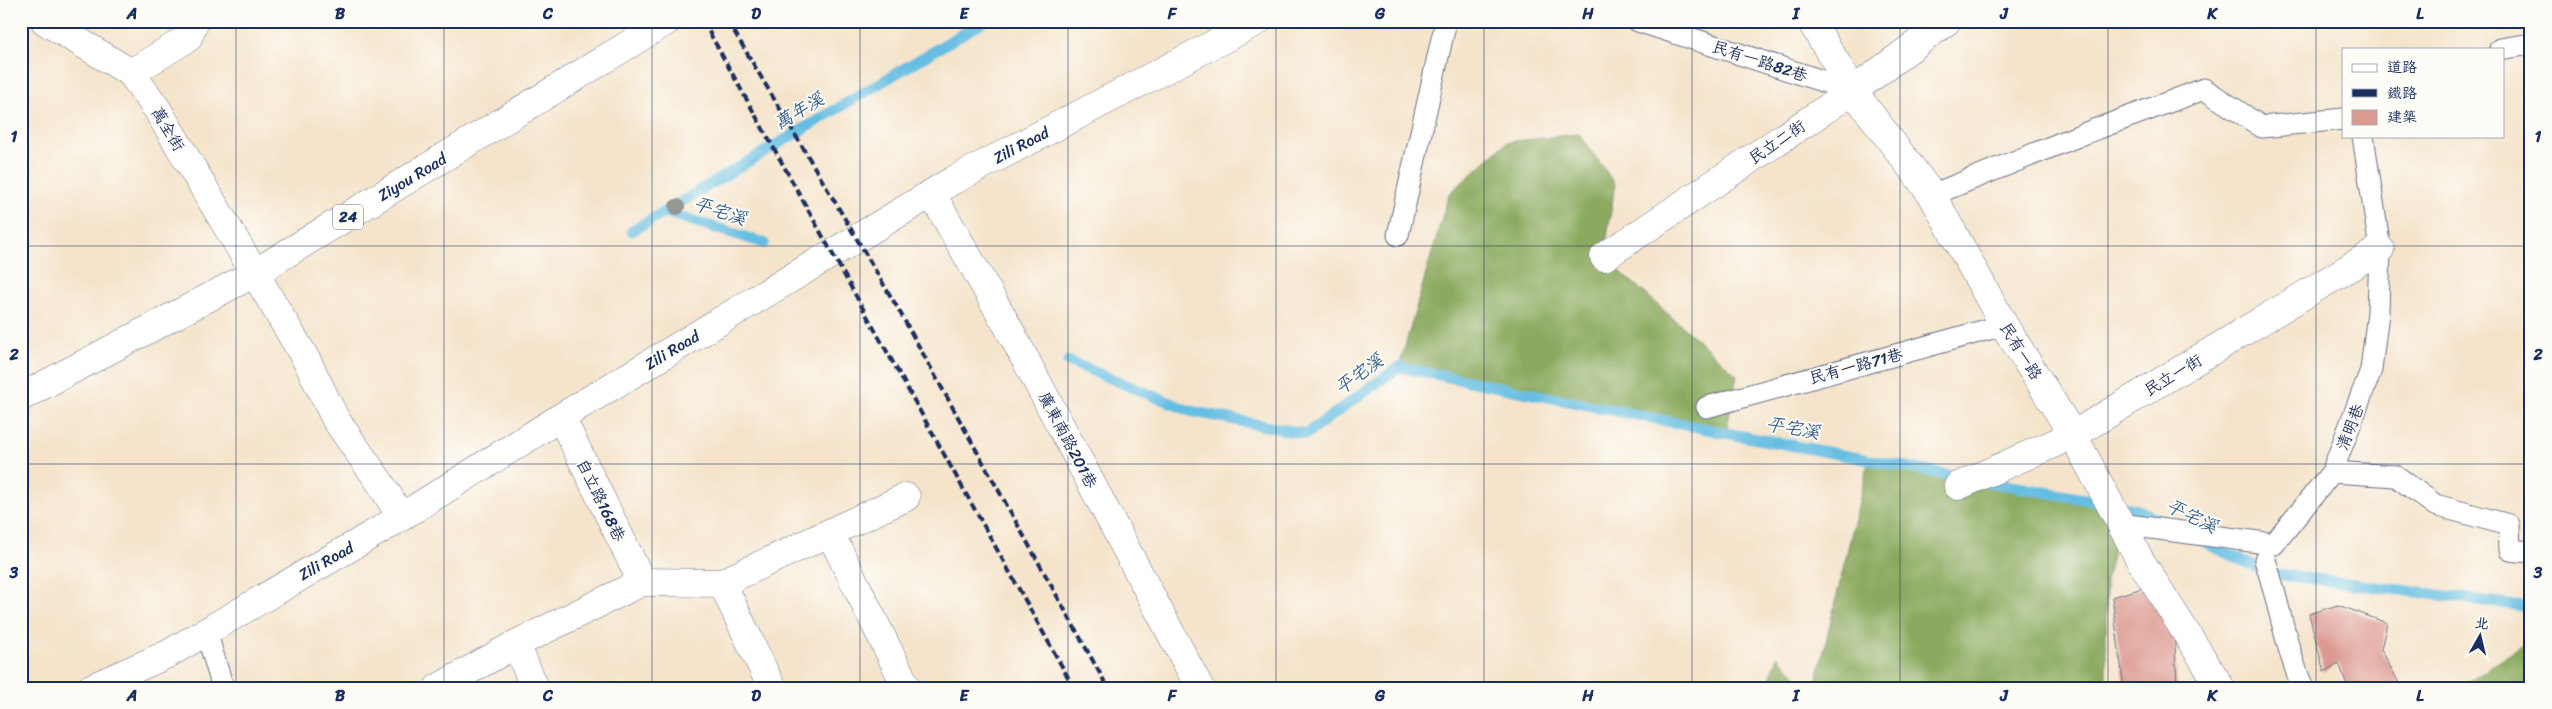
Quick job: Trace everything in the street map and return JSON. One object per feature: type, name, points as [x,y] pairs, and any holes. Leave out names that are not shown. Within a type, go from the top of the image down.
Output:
[{"type":"street","name":"萬全街","points":[[45,21],[131,74],[157,109],[307,361],[336,420],[382,484],[401,517]]},
{"type":"street","points":[[131,74],[188,38],[195,21]]},
{"type":"street","name":"Ziyou Road","points":[[21,396],[254,274],[667,21]]},
{"type":"street","name":"Zili Road","points":[[91,688],[168,654],[401,517],[561,417],[932,194],[1258,21]]},
{"type":"street","name":"民有一路","points":[[1811,21],[1853,91],[1932,195],[2004,324],[2073,435],[2140,560],[2221,688]]},
{"type":"street","name":"民立二街","points":[[1604,257],[1853,91],[1947,21]]},
{"type":"street","name":"廣東南路201巷","points":[[932,194],[1007,325],[1200,688]]},
{"type":"street","name":"民立一街","points":[[1958,486],[2073,435],[2380,249]]},
{"type":"street","name":"自立路168巷","points":[[561,417],[642,582]]},
{"type":"street","points":[[438,688],[516,644],[642,582],[722,583],[906,497]]},
{"type":"street","points":[[830,533],[907,688]]},
{"type":"street","points":[[722,583],[772,688]]},
{"type":"street","points":[[516,644],[535,688]]},
{"type":"lane","points":[[1398,235],[1446,21]]},
{"type":"lane","name":"民有一路82巷","points":[[1638,21],[1853,91]]},
{"type":"lane","points":[[2504,48],[2531,44]]},
{"type":"lane","points":[[1932,195],[2083,134],[2204,89],[2262,127],[2342,119]]},
{"type":"lane","name":"清明巷","points":[[2120,524],[2274,544],[2332,472],[2371,370],[2378,312],[2380,249],[2363,138]]},
{"type":"lane","name":"民有一路71巷","points":[[1707,407],[2004,324]]},
{"type":"lane","points":[[2332,472],[2396,476],[2434,504],[2508,525],[2510,550],[2531,552]]},
{"type":"lane","points":[[2264,560],[2276,592],[2290,657],[2303,688]]},
{"type":"lane","points":[[206,631],[223,688]]},
{"type":"green space","points":[[1579,134],[1615,184],[1604,257],[1737,375],[1726,433],[1399,367],[1449,194],[1507,142]]},
{"type":"green space","points":[[1869,460],[2123,506],[2106,581],[2106,688],[1815,688]]},
{"type":"green space","points":[[2531,640],[2531,688],[2458,688]]},
{"type":"green space","points":[[1778,657],[1808,688],[1767,688]]},
{"type":"building","points":[[2150,586],[2174,626],[2177,688],[2124,688],[2112,597]]},
{"type":"building","points":[[2338,605],[2387,623],[2381,649],[2401,687],[2348,688],[2339,663],[2324,672],[2309,614]]},
{"type":"waterway","name":"萬年溪","points":[[632,231],[984,21]]},
{"type":"waterway","name":"平宅溪","points":[[665,212],[764,243]]},
{"type":"waterway","name":"平宅溪","points":[[1068,361],[1190,411],[1306,434],[1399,367],[1726,433],[1964,478]]},
{"type":"waterway","name":"平宅溪","points":[[1984,481],[2123,506],[2141,511],[2167,524]]},
{"type":"waterway","name":"平宅溪","points":[[2202,541],[2269,573],[2531,607]]},
{"type":"railway","points":[[703,21],[1074,688]]},
{"type":"railway","points":[[728,21],[897,307],[1108,688]]}]
